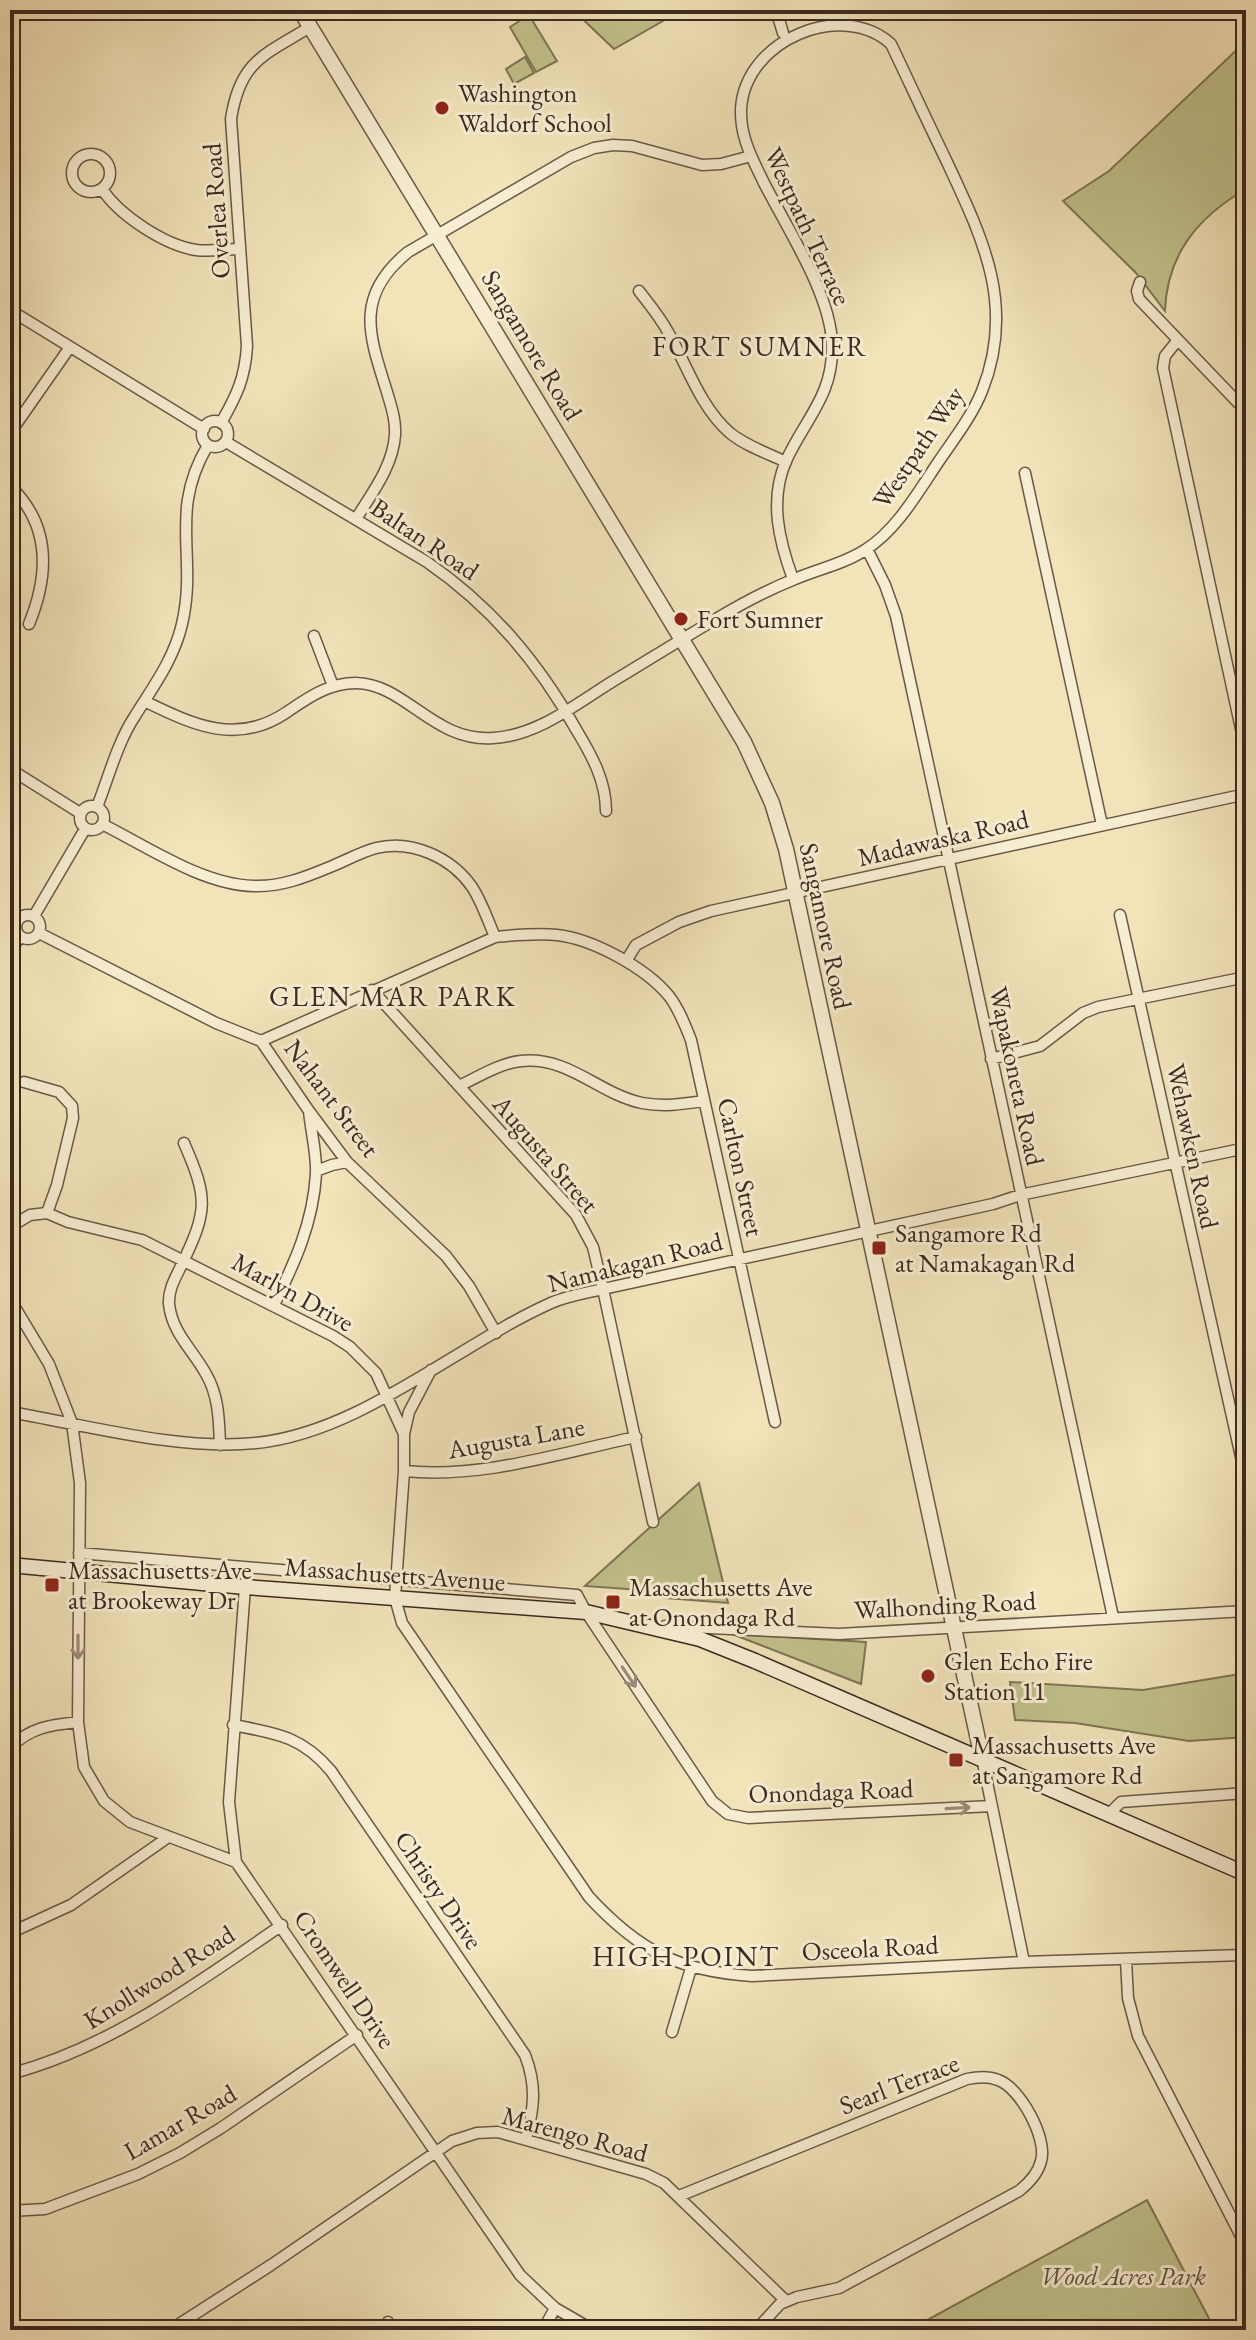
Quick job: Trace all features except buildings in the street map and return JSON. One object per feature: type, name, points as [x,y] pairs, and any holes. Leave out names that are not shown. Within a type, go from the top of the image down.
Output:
[{"type":"street","name":"Sangamore Road","points":[[300,10],[744,742],[762,779],[786,849],[1024,1962]]},
{"type":"street","points":[[776,10],[783,33],[818,16],[830,14]]},
{"type":"street","name":"Westpath Way","points":[[146,702],[196,725],[224,730],[244,729],[279,717],[314,693],[333,686],[356,683],[377,687],[440,727],[469,736],[492,738],[521,734],[752,597],[867,549],[903,513],[982,393],[997,330],[996,297],[991,265],[979,231],[891,44],[882,31],[866,19],[843,13]]},
{"type":"street","name":"Overlea Road","points":[[221,423],[237,396],[245,372],[247,346],[231,119],[235,94],[242,77],[256,61],[310,27]]},
{"type":"street","name":"Westpath Terrace","points":[[783,33],[760,56],[744,88],[741,125],[751,156],[821,295],[832,331],[833,359],[827,387],[786,462],[777,500],[782,548],[793,579]]},
{"type":"street","points":[[356,519],[393,453],[395,421],[370,337],[369,320],[380,281],[393,265],[571,157],[594,148],[632,146],[702,165],[721,164],[751,156]]},
{"type":"street","points":[[102,189],[119,211],[184,247],[200,250],[240,249]]},
{"type":"street","points":[[1140,282],[1137,291],[1139,299],[1246,411]]},
{"type":"street","points":[[639,291],[667,329],[717,419],[747,444],[786,462]]},
{"type":"street","points":[[10,310],[204,429]]},
{"type":"street","points":[[1177,341],[1165,356],[1163,368],[1246,752]]},
{"type":"street","points":[[10,433],[70,347]]},
{"type":"street","points":[[213,422],[221,423],[227,429],[226,442],[220,446],[208,445],[203,440],[204,429],[213,422]]},
{"type":"street","name":"Baltan Road","points":[[226,442],[427,562],[459,584],[488,610],[541,672],[566,710],[597,765],[606,811]]},
{"type":"street","points":[[97,807],[133,718],[170,660],[182,625],[188,587],[184,526],[186,500],[196,466],[208,445]]},
{"type":"street","points":[[1025,473],[1102,825]]},
{"type":"street","points":[[10,486],[32,512],[40,531],[43,551],[43,577],[29,624]]},
{"type":"street","name":"Wapakoneta Road","points":[[867,549],[896,616],[1113,1617]]},
{"type":"street","points":[[314,636],[333,686]]},
{"type":"street","points":[[10,769],[80,813]]},
{"type":"street","name":"Madawaska Road","points":[[626,961],[636,945],[679,922],[711,911],[1246,794]]},
{"type":"street","points":[[89,806],[97,807],[104,816],[102,824],[97,830],[85,829],[80,824],[80,813],[89,806]]},
{"type":"street","points":[[102,824],[205,876],[256,887],[293,882],[377,848],[400,846],[422,850],[456,869],[473,888],[495,937]]},
{"type":"street","points":[[34,916],[85,829]]},
{"type":"street","name":"Wehawken Road","points":[[1120,915],[1246,1479]]},
{"type":"street","points":[[34,916],[40,925],[39,933],[31,939],[20,937],[14,918],[34,916]]},
{"type":"street","name":"Nahant Street","points":[[39,933],[216,1023],[261,1041],[347,1162],[446,1256],[469,1286],[496,1333]]},
{"type":"street","points":[[261,1041],[495,937],[527,933],[561,935],[590,944],[626,961]]},
{"type":"street","points":[[10,951],[20,937]]},
{"type":"street","name":"Carlton Street","points":[[626,961],[653,979],[670,997],[691,1040],[775,1422]]},
{"type":"street","points":[[991,1059],[1040,1046],[1083,1013],[1098,1007],[1246,977]]},
{"type":"street","name":"Augusta Street","points":[[372,990],[576,1215],[593,1247],[653,1522]]},
{"type":"street","points":[[459,1086],[498,1067],[517,1061],[537,1060],[564,1065],[641,1103],[668,1106],[704,1101]]},
{"type":"street","points":[[10,1227],[30,1215],[47,1213],[73,1118],[72,1106],[59,1092],[24,1082]]},
{"type":"street","points":[[274,1305],[307,1232],[316,1171],[309,1111]]},
{"type":"street","points":[[184,1143],[202,1189],[203,1203],[199,1230],[170,1289],[169,1302],[172,1322],[213,1389],[219,1411],[220,1445]]},
{"type":"street","name":"Namakagan Road","points":[[10,1412],[182,1442],[220,1445],[259,1443],[304,1433],[343,1419],[553,1303],[603,1289],[993,1204],[1020,1195],[1246,1148]]},
{"type":"street","points":[[316,1171],[347,1162]]},
{"type":"street","name":"Marlyn Drive","points":[[47,1213],[68,1222],[142,1240],[184,1259],[350,1347],[376,1373],[404,1434],[395,1598]]},
{"type":"street","points":[[10,1299],[49,1364],[72,1423],[80,1483],[78,1722],[84,1767],[104,1801],[130,1822],[236,1862]]},
{"type":"street","points":[[404,1434],[409,1412],[432,1369]]},
{"type":"street","name":"Augusta Lane","points":[[404,1471],[437,1474],[471,1472],[636,1437]]},
{"type":"street","name":"Massachusetts Avenue","points":[[79,1553],[577,1595],[586,1612]]},
{"type":"street","name":"Massachusetts Avenue","points":[[10,1565],[245,1587],[586,1612],[647,1625],[700,1639],[1246,1874]]},
{"type":"street","name":"Cromwell Drive","points":[[245,1587],[229,1802],[236,1862],[520,2275],[555,2308],[593,2330]]},
{"type":"street","name":"Osceola Road","points":[[395,1598],[402,1623],[589,1897],[637,1942],[691,1968],[716,1974],[752,1976],[1024,1962],[1245,1956]]},
{"type":"street","name":"Walhonding Road","points":[[647,1625],[839,1634],[1246,1611]]},
{"type":"street","name":"Onondaga Road","points":[[586,1612],[712,1801],[728,1814],[748,1818],[992,1806]]},
{"type":"street","points":[[10,1748],[20,1737],[34,1730],[78,1722]]},
{"type":"street","name":"Christy Drive","points":[[233,1725],[283,1734],[307,1747],[331,1771],[525,2055],[532,2073],[535,2096],[526,2139]]},
{"type":"street","points":[[1110,1813],[1121,1802],[1246,1793]]},
{"type":"street","points":[[10,1933],[71,1905],[167,1838]]},
{"type":"street","name":"Knollwood Road","points":[[10,2074],[36,2068],[103,2040],[149,2015],[282,1925]]},
{"type":"street","points":[[1126,1960],[1128,1998],[1138,2036],[1246,2246]]},
{"type":"street","points":[[672,2032],[691,1968]]},
{"type":"street","name":"Lamar Road","points":[[10,2211],[45,2209],[138,2174],[180,2153],[357,2035]]},
{"type":"street","name":"Searl Terrace","points":[[679,2196],[967,2079],[979,2076],[999,2080],[1022,2100],[1043,2149],[1041,2162],[1031,2182],[839,2288],[786,2301],[775,2308],[756,2330]]},
{"type":"street","name":"Marengo Road","points":[[170,2330],[452,2141],[477,2133],[498,2132],[646,2174],[664,2183],[786,2301]]},
{"type":"street","points":[[543,2330],[555,2308]]},
{"type":"green space","points":[[573,10],[682,10],[614,49]]},
{"type":"green space","points":[[529,15],[557,61],[536,72],[510,27]]},
{"type":"green space","points":[[1246,41],[1246,189],[1213,212],[1188,239],[1172,272],[1165,311],[1136,273],[1063,201],[1109,171]]},
{"type":"green space","points":[[525,57],[534,73],[514,84],[506,69]]},
{"type":"green space","points":[[699,1483],[728,1603],[665,1598],[641,1590],[585,1586]]},
{"type":"green space","points":[[732,1634],[866,1642],[861,1684]]},
{"type":"green space","points":[[1246,1673],[1246,1737],[1189,1741],[1075,1723],[1015,1720],[1010,1682],[1143,1690]]},
{"type":"green space","name":"Wood Acres Park","points":[[1147,2200],[1215,2330],[909,2330]]},
{"type":"place","name":"Washington Waldorf School","points":[[442,108]]},
{"type":"place","name":"Fort Sumner","points":[[681,619]]},
{"type":"place","name":"Sangamore Rd at Namakagan Rd","points":[[879,1248]]},
{"type":"place","name":"Massachusetts Ave at Brookeway Dr","points":[[52,1585]]},
{"type":"place","name":"Massachusetts Ave at Onondaga Rd","points":[[613,1602]]},
{"type":"place","name":"Glen Echo Fire Station 11","points":[[928,1676]]},
{"type":"place","name":"Massachusetts Ave at Sangamore Rd","points":[[956,1760]]},
{"type":"district","name":"FORT SUMNER","points":[[760,346]]},
{"type":"district","name":"GLEN MAR PARK","points":[[393,996]]},
{"type":"district","name":"HIGH POINT","points":[[686,1956]]}]
